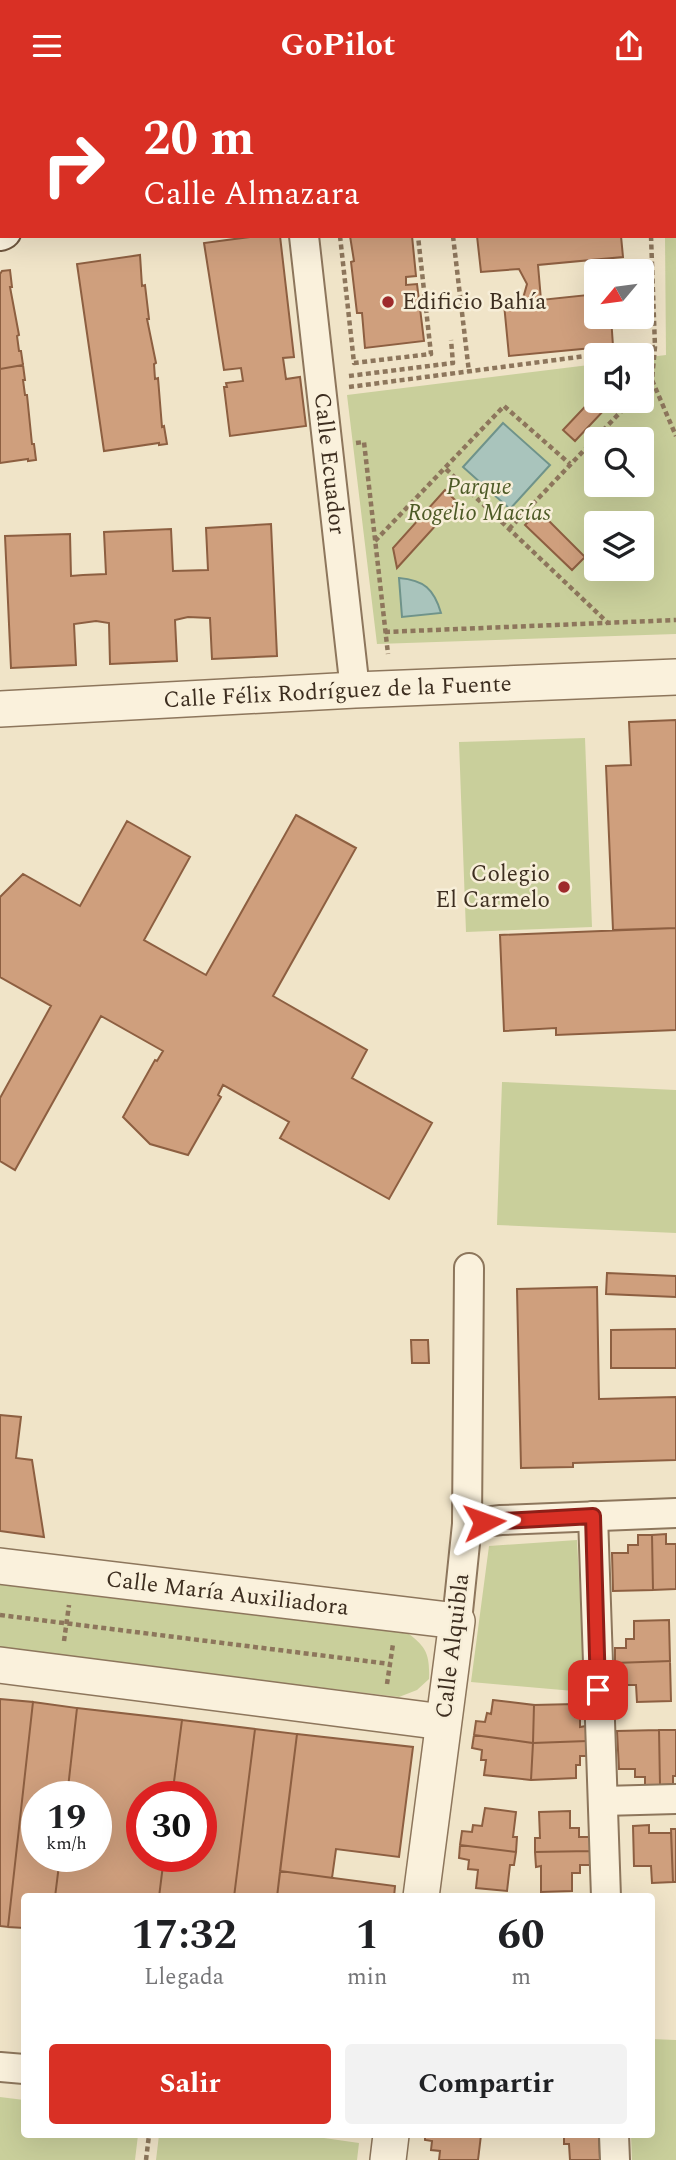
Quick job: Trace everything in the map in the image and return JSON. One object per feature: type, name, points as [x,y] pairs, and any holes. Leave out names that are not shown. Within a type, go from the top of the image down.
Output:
[{"type":"street","name":"Calle Ecuador","points":[[304,238],[355,690]]},
{"type":"street","name":"Calle Félix Rodríguez de la Fuente","points":[[0,709],[355,690],[676,677]]},
{"type":"street","name":"Calle Alquibla","points":[[422,1893],[467,1524],[469,1268]]},
{"type":"street","points":[[467,1524],[676,1513]]},
{"type":"street","points":[[593,1516],[606,1893]]},
{"type":"street","name":"Calle María Auxiliadora","points":[[0,1566],[457,1621]]},
{"type":"street","points":[[0,1664],[443,1722]]},
{"type":"street","points":[[603,1801],[676,1799]]},
{"type":"street","points":[[0,2067],[21,2069]]},
{"type":"street","points":[[388,2160],[391,2138]]},
{"type":"street","points":[[614,2138],[615,2160]]},
{"type":"path","points":[[340,238],[354,363],[431,354],[418,238]]},
{"type":"path","points":[[453,238],[469,372]]},
{"type":"path","points":[[651,238],[654,358]]},
{"type":"path","points":[[340,377],[453,363],[451,341]]},
{"type":"path","points":[[341,388],[655,347]]},
{"type":"path","points":[[654,385],[676,436]]},
{"type":"path","points":[[375,541],[504,407],[570,464]]},
{"type":"path","points":[[509,529],[619,413]]},
{"type":"path","points":[[348,444],[364,442],[388,654]]},
{"type":"path","points":[[446,469],[609,623]]},
{"type":"path","points":[[385,632],[676,620]]},
{"type":"path","points":[[63,1647],[70,1600]]},
{"type":"path","points":[[0,1615],[390,1664]]},
{"type":"path","points":[[387,1687],[393,1640]]},
{"type":"path","points":[[146,2160],[149,2138]]},
{"type":"green space","name":"Parque Rogelio Macías","points":[[665,238],[676,238],[676,634],[377,644],[347,395],[584,366],[584,413],[654,413],[654,356],[666,355]]},
{"type":"green space","points":[[585,738],[592,927],[466,932],[459,742]]},
{"type":"green space","points":[[502,1082],[676,1090],[676,1233],[497,1225]]},
{"type":"green space","points":[[577,1540],[585,1692],[471,1682],[489,1546]]},
{"type":"green space","points":[[0,1581],[406,1632],[425,1651],[429,1663],[429,1679],[417,1690],[399,1697],[0,1649]]},
{"type":"green space","points":[[655,2039],[676,2040],[676,2160],[632,2160],[631,2138],[655,2138]]},
{"type":"green space","points":[[0,2097],[21,2100],[21,2138],[138,2138],[135,2160],[0,2160]]},
{"type":"green space","points":[[159,2138],[324,2138],[359,2143],[357,2160],[156,2160]]},
{"type":"water","points":[[503,423],[550,465],[510,509],[463,467]]},
{"type":"water","points":[[399,578],[427,587],[441,613],[402,617]]},
{"type":"building","points":[[242,238],[280,238],[294,357],[283,358],[286,379],[300,377],[306,426],[230,436],[224,387],[227,387],[226,383],[243,381],[241,368],[224,370],[204,243]]},
{"type":"building","name":"Edificio Bahía","points":[[350,238],[412,238],[416,276],[406,277],[406,285],[417,284],[424,341],[365,348],[362,313],[357,313],[351,262],[354,261]]},
{"type":"building","points":[[477,238],[621,238],[623,257],[538,265],[541,300],[584,295],[584,329],[612,329],[613,343],[584,343],[584,349],[509,356],[504,304],[522,302],[527,284],[519,269],[481,272]]},
{"type":"building","points":[[140,255],[142,286],[145,285],[147,319],[156,363],[155,379],[158,378],[162,427],[164,426],[167,444],[104,451],[77,264]]},
{"type":"building","points":[[10,270],[10,287],[23,365],[0,369],[0,274]]},
{"type":"building","points":[[23,365],[36,460],[0,463],[0,369]]},
{"type":"building","points":[[584,408],[584,413],[601,413],[588,427],[584,427],[584,431],[575,441],[563,430]]},
{"type":"building","points":[[445,490],[457,502],[397,568],[393,548]]},
{"type":"building","points":[[539,511],[584,558],[572,570],[525,525]]},
{"type":"building","points":[[271,524],[277,656],[212,659],[210,618],[188,617],[175,620],[177,661],[110,664],[109,623],[96,621],[74,624],[76,665],[11,668],[5,536],[70,534],[71,576],[106,574],[104,532],[171,529],[173,571],[208,570],[206,528]]},
{"type":"building","points":[[676,720],[676,928],[613,930],[606,766],[631,765],[629,722]]},
{"type":"building","points":[[296,815],[356,848],[273,996],[367,1050],[352,1078],[432,1123],[389,1199],[280,1138],[289,1122],[223,1085],[218,1095],[221,1097],[188,1155],[150,1144],[123,1117],[155,1060],[157,1061],[163,1051],[101,1016],[15,1170],[0,1161],[0,1098],[51,1006],[0,977],[0,897],[23,874],[80,906],[127,821],[190,857],[144,940],[206,975]]},
{"type":"building","points":[[676,928],[676,1030],[556,1035],[556,1028],[504,1031],[500,935]]},
{"type":"building","points":[[607,1273],[676,1276],[676,1297],[606,1294]]},
{"type":"building","points":[[597,1287],[599,1399],[676,1397],[676,1460],[573,1463],[573,1467],[521,1468],[517,1289]]},
{"type":"building","points":[[676,1329],[676,1368],[611,1368],[611,1330]]},
{"type":"building","points":[[411,1340],[428,1340],[429,1363],[412,1363]]},
{"type":"building","points":[[0,1415],[21,1417],[16,1458],[32,1460],[44,1537],[0,1531]]},
{"type":"building","points":[[666,1534],[666,1544],[676,1544],[676,1589],[653,1590],[652,1535]]},
{"type":"building","points":[[638,1535],[652,1535],[653,1590],[613,1591],[612,1553],[628,1553],[628,1545],[638,1545]]},
{"type":"building","points":[[669,1620],[670,1661],[615,1663],[615,1648],[626,1648],[626,1639],[634,1639],[634,1621]]},
{"type":"building","points":[[670,1661],[671,1701],[637,1702],[636,1685],[627,1685],[627,1676],[615,1677],[615,1663]]},
{"type":"building","points":[[0,1699],[33,1702],[24,1781],[21,1781],[21,1810],[8,1927],[0,1926]]},
{"type":"building","points":[[493,1700],[534,1705],[533,1743],[474,1735],[476,1721],[485,1722],[487,1713],[491,1714]]},
{"type":"building","points":[[33,1702],[77,1708],[69,1781],[24,1781]]},
{"type":"building","points":[[575,1704],[575,1717],[580,1717],[580,1727],[586,1726],[587,1741],[533,1743],[534,1705]]},
{"type":"building","points":[[77,1708],[182,1720],[174,1781],[126,1781],[126,1872],[162,1872],[160,1893],[56,1893],[58,1872],[112,1872],[112,1781],[69,1781]]},
{"type":"building","points":[[182,1720],[255,1729],[234,1893],[160,1893],[162,1872],[217,1872],[217,1781],[174,1781]]},
{"type":"building","points":[[255,1729],[297,1734],[277,1893],[234,1893]]},
{"type":"building","points":[[659,1730],[660,1785],[645,1785],[645,1777],[635,1777],[635,1769],[619,1769],[617,1731]]},
{"type":"building","points":[[659,1730],[676,1730],[676,1776],[673,1776],[673,1784],[660,1785]]},
{"type":"building","points":[[297,1734],[413,1747],[399,1857],[336,1849],[332,1878],[280,1871]]},
{"type":"building","points":[[474,1735],[533,1743],[531,1780],[484,1775],[486,1760],[481,1760],[482,1750],[472,1748]]},
{"type":"building","points":[[587,1741],[587,1756],[580,1756],[580,1765],[576,1765],[576,1778],[531,1780],[533,1743]]},
{"type":"building","points":[[485,1808],[516,1812],[513,1837],[517,1837],[516,1852],[460,1845],[462,1831],[472,1832],[473,1825],[482,1826]]},
{"type":"building","points":[[21,1810],[21,1872],[58,1872],[56,1893],[21,1893],[21,1928],[8,1927]]},
{"type":"building","points":[[570,1811],[570,1828],[579,1828],[579,1837],[590,1837],[590,1851],[535,1852],[535,1838],[540,1838],[539,1812]]},
{"type":"building","points":[[649,1825],[649,1833],[671,1833],[673,1882],[652,1883],[651,1866],[634,1866],[633,1826]]},
{"type":"building","points":[[671,1829],[676,1829],[676,1882],[673,1882]]},
{"type":"building","points":[[460,1845],[516,1852],[514,1865],[510,1865],[507,1891],[476,1888],[478,1870],[468,1869],[469,1860],[459,1858]]},
{"type":"building","points":[[590,1851],[590,1865],[580,1865],[580,1873],[572,1873],[572,1891],[541,1892],[541,1866],[536,1867],[535,1852]]},
{"type":"building","points":[[280,1871],[395,1886],[394,1893],[277,1893]]},
{"type":"building","points":[[481,2138],[478,2160],[439,2160],[440,2151],[431,2150],[432,2141],[425,2140]]},
{"type":"building","points":[[564,2138],[599,2138],[600,2160],[570,2160],[569,2144],[564,2144]]},
{"type":"place","name":"Edificio Bahía","points":[[388,302]]},
{"type":"place","name":"Colegio El Carmelo","points":[[564,887]]},
{"type":"route","points":[[484,1522],[593,1516],[598,1690]]}]
